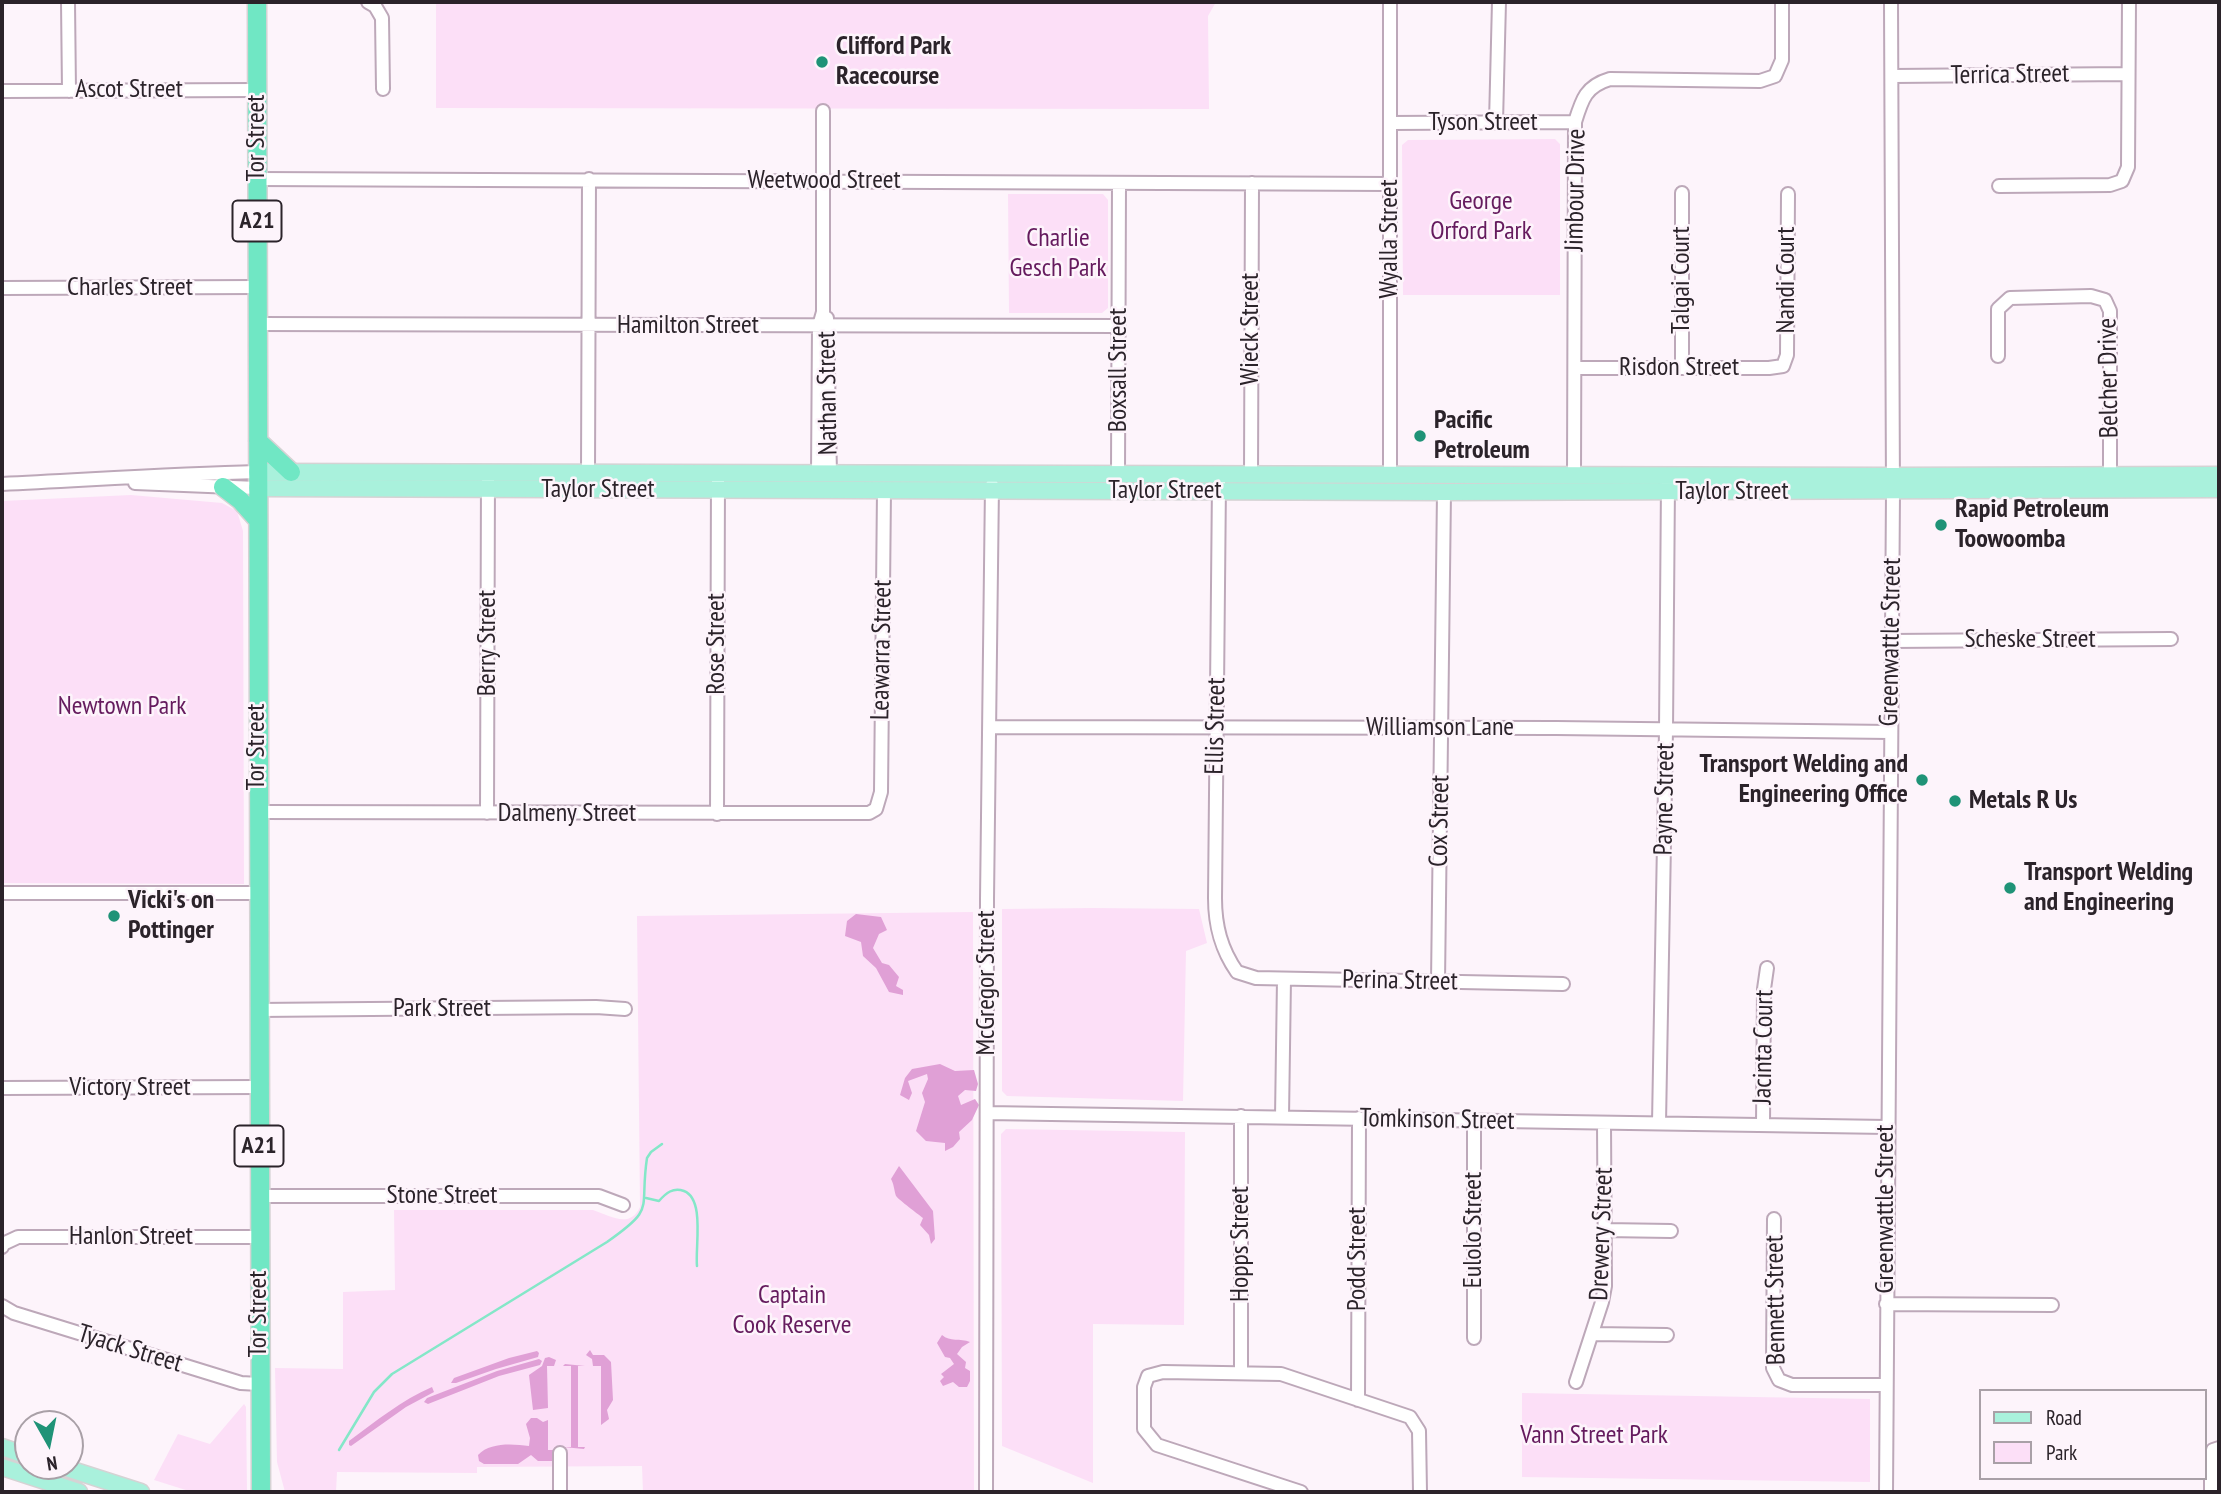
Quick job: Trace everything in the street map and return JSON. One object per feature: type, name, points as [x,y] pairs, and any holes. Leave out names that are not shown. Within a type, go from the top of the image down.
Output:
[{"type":"highway","name":"Tor Street","points":[[257,2],[259,1384],[263,1488]]},
{"type":"highway","points":[[258,440],[291,472]]},
{"type":"highway","points":[[223,487],[240,500],[257,519]]},
{"type":"main road","name":"Taylor Street","points":[[257,480],[291,472],[488,481],[588,473],[884,490],[1118,474],[1219,483],[1251,475],[1574,475],[1668,483]]},
{"type":"main road","name":"Taylor Street","points":[[257,480],[718,482],[824,474],[992,482],[1219,483],[1444,492],[1668,483],[2110,483],[2219,489]]},
{"type":"main road","points":[[1390,475],[1396,485],[1431,486],[1444,492]]},
{"type":"main road","name":"Taylor Street","points":[[2110,483],[2219,475]]},
{"type":"main road","points":[[2,1467],[79,1492]]},
{"type":"main road","points":[[84,1474],[141,1492]]},
{"type":"street","points":[[68,2],[69,90]]},
{"type":"street","points":[[368,2],[376,6],[382,18],[383,89]]},
{"type":"street","name":"Wyalla Street","points":[[1390,2],[1390,475]]},
{"type":"street","points":[[1496,122],[1499,2]]},
{"type":"street","name":"Jimbour Drive","points":[[1574,475],[1575,122],[1582,101],[1595,83],[1610,79],[1760,80],[1775,76],[1782,60],[1782,2]]},
{"type":"street","name":"Greenwattle Street","points":[[1886,1492],[1893,484],[1891,2]]},
{"type":"street","points":[[1999,186],[2110,185],[2122,181],[2128,167],[2129,2]]},
{"type":"street","name":"Terrica Street","points":[[1893,76],[2128,74]]},
{"type":"street","name":"Ascot Street","points":[[2,91],[257,90]]},
{"type":"street","name":"Nathan Street","points":[[823,111],[824,474]]},
{"type":"street","name":"Tyson Street","points":[[1390,123],[1575,122]]},
{"type":"street","name":"Weetwood Street","points":[[257,179],[1390,184]]},
{"type":"street","points":[[588,473],[589,179]]},
{"type":"street","name":"Boxsall Street","points":[[1118,474],[1119,183]]},
{"type":"street","name":"Wieck Street","points":[[1251,475],[1252,183]]},
{"type":"street","name":"Talgai Court","points":[[1682,193],[1682,367]]},
{"type":"street","name":"Nandi Court","points":[[1783,366],[1787,355],[1788,194]]},
{"type":"street","name":"Charles Street","points":[[2,288],[257,288]]},
{"type":"street","name":"Belcher Drive","points":[[1998,356],[1998,309],[2010,298],[2091,296],[2105,300],[2110,311],[2110,483]]},
{"type":"street","name":"Hamilton Street","points":[[257,324],[1119,326]]},
{"type":"street","name":"Risdon Street","points":[[1575,368],[1783,366]]},
{"type":"street","name":"Taylor Street","points":[[2,484],[110,480],[137,476],[257,480]]},
{"type":"street","name":"Taylor Street","points":[[110,480],[223,487],[257,480]]},
{"type":"street","name":"Berry Street","points":[[487,813],[488,481]]},
{"type":"street","name":"Rose Street","points":[[717,814],[718,482]]},
{"type":"street","name":"McGregor Street","points":[[986,1492],[987,900],[992,482]]},
{"type":"street","name":"Ellis Street","points":[[1219,483],[1215,917],[1226,956],[1237,972]]},
{"type":"street","name":"Payne Street","points":[[1659,1123],[1668,483]]},
{"type":"street","name":"Leawarra Street","points":[[876,809],[881,792],[884,490]]},
{"type":"street","name":"Cox Street","points":[[1438,982],[1444,492]]},
{"type":"street","name":"Scheske Street","points":[[1890,641],[2171,639]]},
{"type":"street","name":"Williamson Lane","points":[[990,727],[1556,728],[1890,732]]},
{"type":"street","name":"Dalmeny Street","points":[[258,812],[859,814],[876,809]]},
{"type":"street","points":[[2,893],[258,893]]},
{"type":"street","name":"Jacinta Court","points":[[1763,1125],[1764,989],[1767,968]]},
{"type":"street","name":"Perina Street","points":[[1237,972],[1256,978],[1563,984]]},
{"type":"street","points":[[1282,1117],[1284,979]]},
{"type":"street","name":"Park Street","points":[[258,1010],[625,1009]]},
{"type":"street","name":"Victory Street","points":[[2,1088],[259,1087]]},
{"type":"street","name":"Tomkinson Street","points":[[987,1113],[1887,1127]]},
{"type":"street","name":"Hopps Street","points":[[1241,1116],[1241,1372]]},
{"type":"street","name":"Podd Street","points":[[1358,1400],[1359,1118]]},
{"type":"street","name":"Eulolo Street","points":[[1474,1121],[1474,1338]]},
{"type":"street","name":"Drewery Street","points":[[1576,1382],[1593,1334],[1605,1286],[1604,1124]]},
{"type":"street","name":"Stone Street","points":[[259,1196],[599,1196],[623,1205]]},
{"type":"street","name":"Bennett Street","points":[[1774,1219],[1773,1368],[1779,1380],[1792,1385],[1886,1385]]},
{"type":"street","points":[[1605,1230],[1671,1231]]},
{"type":"street","name":"Hanlon Street","points":[[3,1245],[18,1237],[259,1237]]},
{"type":"street","points":[[1886,1304],[2052,1305]]},
{"type":"street","name":"Tyack Street","points":[[2,1306],[14,1313],[242,1383],[259,1384]]},
{"type":"street","points":[[1593,1334],[1667,1335]]},
{"type":"street","points":[[1301,1492],[1157,1445],[1144,1429],[1144,1387],[1148,1376],[1163,1372],[1281,1374],[1410,1417],[1419,1431],[1420,1492]]},
{"type":"street","points":[[2211,1492],[2211,1464],[2216,1449]]},
{"type":"street","points":[[560,1453],[560,1492]]},
{"type":"green space","name":"Clifford Park Racecourse","points":[[436,2],[1216,2],[1208,16],[1209,109],[436,108]]},
{"type":"green space","name":"George Orford Park","points":[[1555,139],[1560,144],[1560,295],[1403,295],[1402,145],[1408,140]]},
{"type":"green space","name":"Charlie Gesch Park","points":[[1008,194],[1103,194],[1108,200],[1108,308],[1102,313],[1009,313]]},
{"type":"green space","name":"Newtown Park","points":[[131,495],[222,503],[237,511],[243,531],[244,884],[2,883],[2,501]]},
{"type":"green space","points":[[1002,909],[1199,909],[1207,943],[1186,951],[1183,1101],[1007,1096],[1002,1091]]},
{"type":"green space","name":"Captain Cook Reserve","points":[[973,912],[974,1492],[643,1492],[642,1466],[477,1467],[477,1473],[337,1472],[336,1492],[285,1492],[277,1462],[275,1368],[343,1369],[343,1292],[395,1290],[394,1210],[593,1210],[620,1219],[631,1218],[636,1214],[640,1207],[637,916]]},
{"type":"green space","points":[[1006,1129],[1185,1132],[1184,1325],[1093,1324],[1093,1483],[1002,1446],[1001,1134]]},
{"type":"green space","name":"Vann Street Park","points":[[1522,1393],[1870,1399],[1870,1482],[1522,1477]]},
{"type":"green space","points":[[244,1404],[247,1492],[192,1492],[154,1480],[178,1434],[210,1444]]},
{"type":"shaded area","points":[[856,914],[881,917],[887,930],[879,934],[873,948],[882,963],[889,965],[899,977],[896,986],[903,990],[903,995],[889,992],[876,968],[863,956],[861,942],[845,936],[847,921]]},
{"type":"shaded area","points":[[940,1064],[955,1071],[974,1070],[978,1084],[976,1091],[965,1090],[958,1096],[961,1105],[975,1099],[979,1105],[972,1120],[959,1132],[960,1139],[945,1151],[945,1143],[926,1141],[916,1131],[925,1102],[922,1093],[928,1079],[927,1074],[908,1081],[912,1093],[909,1100],[900,1095],[905,1078],[912,1069]]},
{"type":"shaded area","points":[[899,1166],[933,1211],[935,1239],[931,1244],[929,1235],[920,1225],[923,1218],[896,1196],[891,1179]]},
{"type":"shaded area","points":[[942,1335],[970,1342],[957,1354],[966,1362],[965,1368],[970,1371],[967,1387],[959,1387],[953,1382],[943,1386],[940,1381],[944,1377],[941,1374],[954,1364],[950,1358],[945,1357],[937,1343]]},
{"type":"shaded area","points":[[590,1350],[593,1355],[604,1355],[611,1362],[613,1400],[607,1410],[609,1419],[601,1425],[601,1366],[593,1366],[592,1359],[586,1355]]},
{"type":"shaded area","points":[[537,1351],[538,1357],[451,1383],[454,1378]]},
{"type":"shaded area","points":[[549,1357],[556,1360],[554,1366],[547,1366],[548,1408],[533,1410],[529,1375]]},
{"type":"shaded area","points":[[539,1359],[542,1361],[540,1365],[499,1376],[428,1404],[424,1402],[427,1398],[497,1371]]},
{"type":"shaded area","points":[[565,1364],[585,1366],[578,1366],[578,1447],[585,1447],[584,1449],[563,1447],[571,1447],[571,1366],[563,1366]]},
{"type":"shaded area","points":[[432,1387],[434,1392],[349,1445],[349,1441],[389,1411]]},
{"type":"shaded area","points":[[531,1418],[543,1422],[548,1420],[548,1450],[555,1450],[555,1461],[538,1461],[531,1455],[518,1464],[484,1464],[479,1461],[478,1455],[495,1446],[529,1446],[526,1424]]},
{"type":"waterway","points":[[339,1450],[374,1392],[392,1374],[607,1242],[633,1222],[643,1207],[647,1158],[662,1144]]},
{"type":"waterway","points":[[646,1198],[659,1201],[673,1190],[684,1191],[691,1196],[695,1203],[698,1224],[697,1266]]},
{"type":"place","name":"Clifford Park Racecourse","points":[[822,62]]},
{"type":"place","name":"Pacific Petroleum","points":[[1420,436]]},
{"type":"place","name":"Rapid Petroleum Toowoomba","points":[[1941,525]]},
{"type":"place","name":"Transport Welding and Engineering Office","points":[[1922,780]]},
{"type":"place","name":"Metals R Us","points":[[1955,801]]},
{"type":"place","name":"Transport Welding and Engineering","points":[[2010,888]]},
{"type":"place","name":"Vicki's on Pottinger","points":[[114,916]]}]
